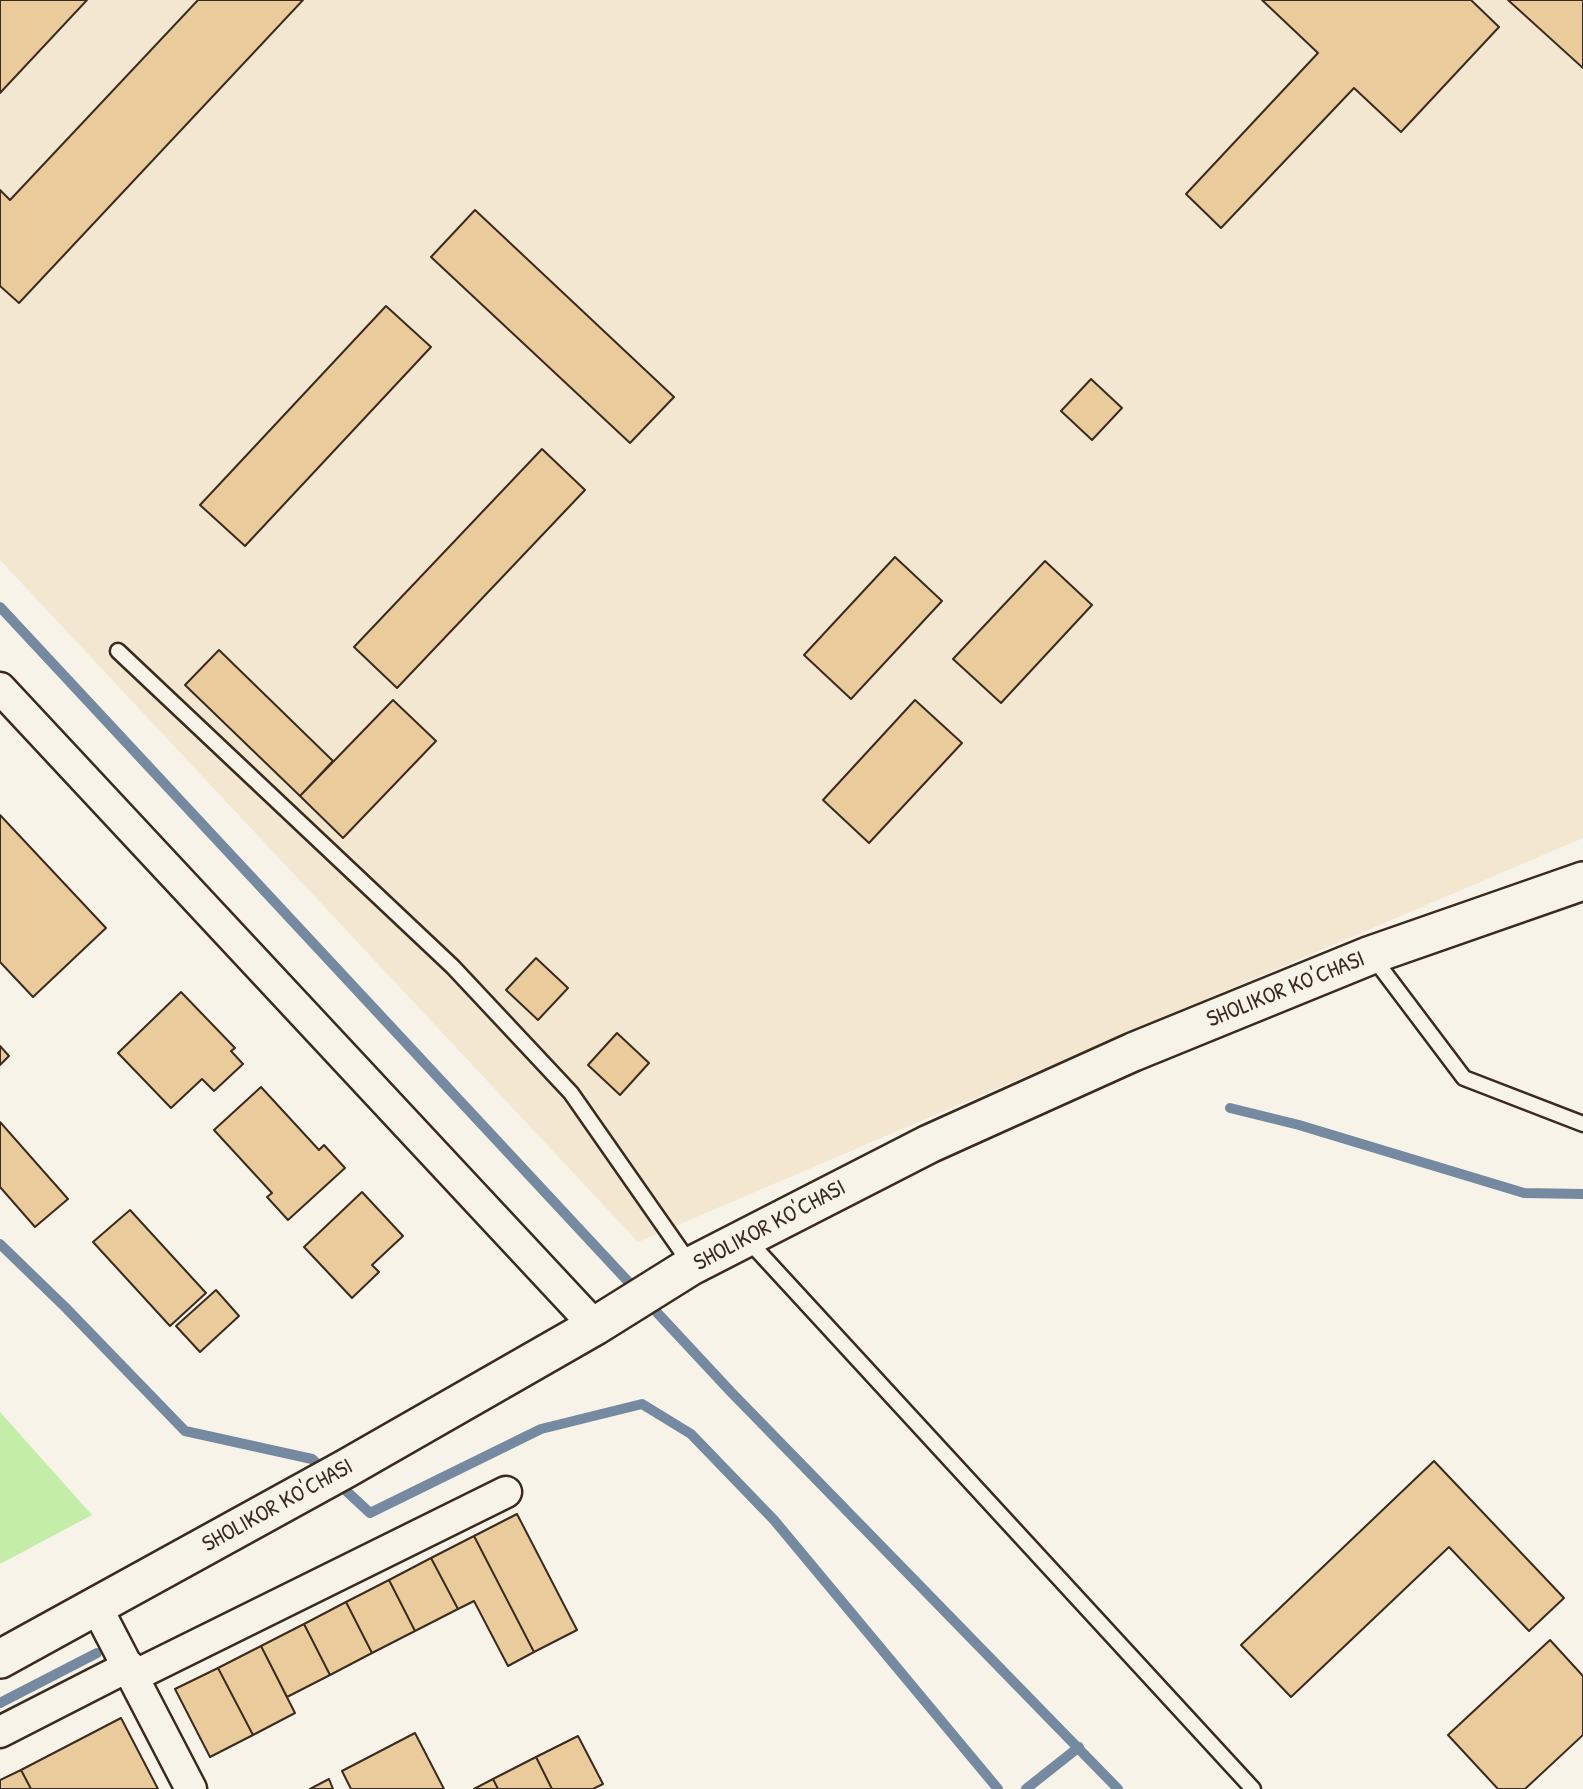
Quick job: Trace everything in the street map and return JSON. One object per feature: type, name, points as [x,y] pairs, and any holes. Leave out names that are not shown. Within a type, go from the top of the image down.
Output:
[{"type":"street","points":[[0,688],[595,1326]]},
{"type":"street","name":"SHOLIKOR KO'CHASI","points":[[0,1659],[335,1474],[595,1326],[691,1266],[929,1144],[1133,1052],[1371,955],[1583,881]]},
{"type":"street","points":[[0,1732],[506,1492]]},
{"type":"street","points":[[96,1606],[191,1789]]},
{"type":"lane","points":[[118,651],[453,967],[562,1083],[691,1266]]},
{"type":"lane","points":[[1371,955],[1464,1078],[1583,1124]]},
{"type":"lane","points":[[745,1237],[1253,1789]]},
{"type":"shaded area","points":[[0,0],[1583,0],[1583,838],[638,1242],[0,560]]},
{"type":"green space","points":[[0,1412],[92,1515],[0,1564]]},
{"type":"building","points":[[0,0],[87,0],[0,93]]},
{"type":"building","points":[[198,0],[303,0],[19,303],[0,286],[0,190],[10,200]]},
{"type":"building","points":[[1262,0],[1471,0],[1499,27],[1401,132],[1354,88],[1221,228],[1186,194],[1318,53]]},
{"type":"building","points":[[1508,0],[1583,0],[1583,68]]},
{"type":"building","points":[[475,210],[674,397],[630,443],[431,257]]},
{"type":"building","points":[[386,306],[431,347],[245,546],[200,505]]},
{"type":"building","points":[[1091,379],[1122,408],[1092,440],[1061,411]]},
{"type":"building","points":[[542,449],[585,490],[397,688],[354,647]]},
{"type":"building","points":[[895,557],[942,601],[851,699],[804,655]]},
{"type":"building","points":[[1045,561],[1092,605],[1001,703],[953,659]]},
{"type":"building","points":[[219,650],[333,761],[300,796],[185,685]]},
{"type":"building","points":[[393,700],[436,741],[343,838],[300,796]]},
{"type":"building","points":[[915,700],[962,743],[869,843],[823,800]]},
{"type":"building","points":[[0,815],[106,928],[33,997],[0,962]]},
{"type":"building","points":[[536,958],[568,988],[538,1020],[506,990]]},
{"type":"building","points":[[181,992],[235,1048],[231,1051],[243,1064],[214,1091],[202,1079],[171,1108],[118,1053]]},
{"type":"building","points":[[617,1033],[649,1063],[620,1095],[588,1065]]},
{"type":"building","points":[[0,1046],[9,1056],[0,1065]]},
{"type":"building","points":[[261,1087],[319,1150],[324,1145],[345,1168],[288,1220],[267,1197],[272,1193],[214,1130]]},
{"type":"building","points":[[0,1122],[68,1199],[35,1227],[0,1187]]},
{"type":"building","points":[[362,1192],[403,1236],[372,1265],[379,1272],[352,1298],[304,1247]]},
{"type":"building","points":[[130,1210],[206,1293],[170,1326],[93,1242]]},
{"type":"building","points":[[216,1290],[239,1316],[200,1352],[176,1326]]},
{"type":"building","points":[[1434,1461],[1564,1598],[1529,1631],[1449,1547],[1291,1697],[1241,1645]]},
{"type":"building","points":[[517,1514],[577,1630],[534,1652],[474,1536]]},
{"type":"building","points":[[474,1536],[534,1652],[508,1666],[474,1601],[458,1609],[431,1558]]},
{"type":"building","points":[[431,1558],[458,1609],[415,1631],[389,1580]]},
{"type":"building","points":[[389,1580],[415,1631],[372,1653],[346,1602]]},
{"type":"building","points":[[346,1602],[372,1653],[330,1675],[304,1624]]},
{"type":"building","points":[[304,1624],[330,1675],[287,1697],[261,1646]]},
{"type":"building","points":[[1550,1640],[1583,1676],[1583,1735],[1525,1789],[1498,1789],[1448,1735]]},
{"type":"building","points":[[261,1646],[295,1713],[253,1735],[218,1668]]},
{"type":"building","points":[[218,1668],[253,1735],[210,1757],[175,1689]]},
{"type":"building","points":[[121,1718],[158,1789],[31,1789],[21,1770]]},
{"type":"building","points":[[415,1733],[444,1789],[351,1789],[342,1771]]},
{"type":"building","points":[[578,1736],[603,1784],[593,1789],[552,1789],[536,1757]]},
{"type":"building","points":[[536,1757],[552,1789],[498,1789],[493,1779]]},
{"type":"building","points":[[21,1770],[31,1789],[0,1789],[0,1780]]},
{"type":"building","points":[[329,1779],[333,1789],[310,1789]]},
{"type":"building","points":[[493,1779],[498,1789],[474,1789]]},
{"type":"waterway","points":[[0,607],[731,1392],[1118,1789]]},
{"type":"waterway","points":[[1230,1108],[1299,1125],[1524,1193],[1583,1194]]},
{"type":"waterway","points":[[0,1244],[185,1431],[312,1459],[370,1513],[541,1429],[642,1404],[691,1434],[774,1520],[998,1789]]},
{"type":"waterway","points":[[0,1703],[97,1653]]},
{"type":"waterway","points":[[1026,1789],[1079,1747]]}]
